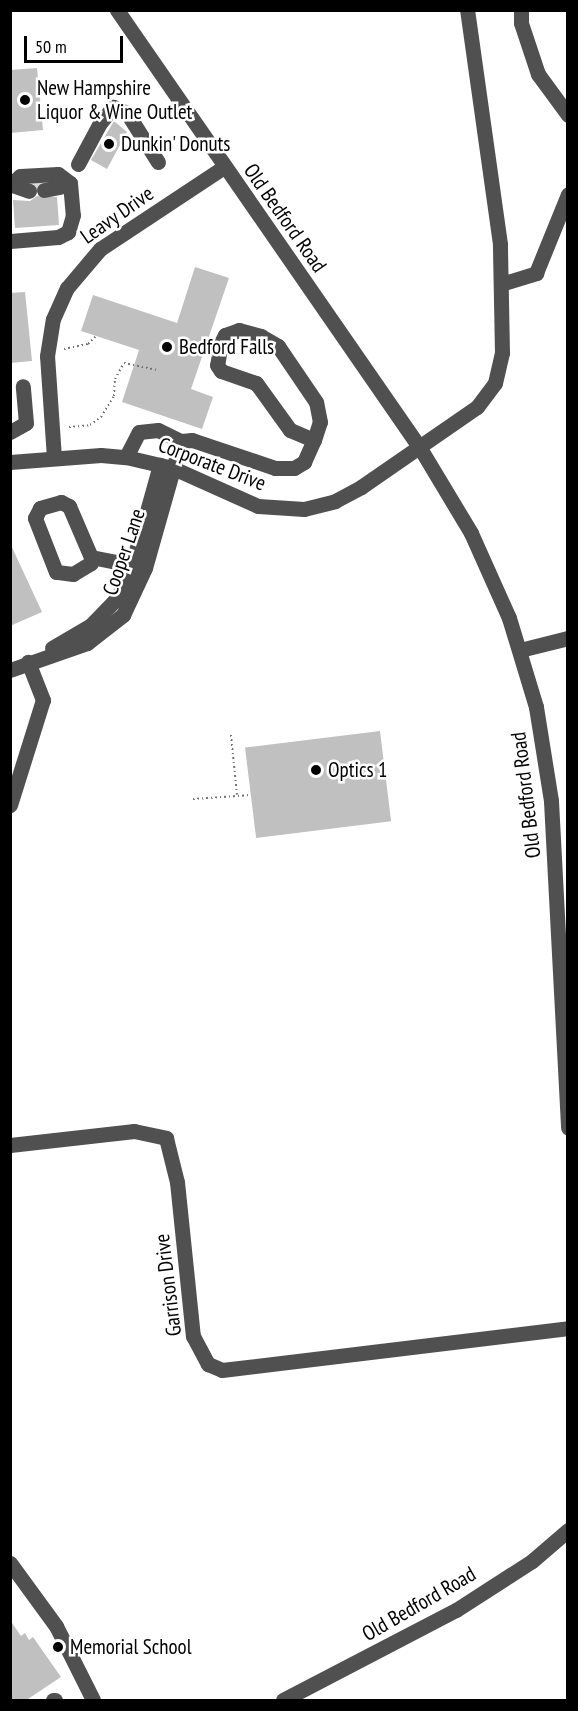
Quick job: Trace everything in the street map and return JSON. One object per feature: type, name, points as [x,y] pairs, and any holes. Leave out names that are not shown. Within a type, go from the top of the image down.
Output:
[{"type":"street","name":"Old Bedford Road","points":[[117,10],[420,448],[471,533],[520,650],[546,753],[551,801],[567,1128]]},
{"type":"street","points":[[420,448],[477,407],[495,383],[502,353],[496,199],[467,10]]},
{"type":"street","points":[[521,10],[521,23],[537,74],[567,115]]},
{"type":"street","points":[[78,164],[100,123],[113,107],[127,113],[158,162]]},
{"type":"street","name":"Leavy Drive","points":[[54,458],[47,356],[53,319],[68,288],[100,249],[224,167]]},
{"type":"street","points":[[10,241],[58,237],[68,232],[73,215],[66,177],[58,174],[20,176],[11,185]]},
{"type":"street","points":[[11,185],[36,187],[58,183],[64,225],[68,232]]},
{"type":"street","points":[[501,284],[536,273],[567,194]]},
{"type":"street","points":[[126,457],[133,438],[146,430],[167,432],[182,441],[192,440],[285,470],[304,462],[314,440],[320,412],[278,346],[239,330],[225,335],[218,357],[221,371],[256,383],[290,430],[314,440]]},
{"type":"street","points":[[10,432],[26,423],[23,386]]},
{"type":"street","points":[[166,466],[182,441]]},
{"type":"street","name":"Corporate Drive","points":[[10,462],[54,458],[126,457],[166,466],[258,506],[304,509],[335,501],[362,487],[420,448]]},
{"type":"street","name":"Cooper Lane","points":[[28,662],[102,617],[118,597],[132,565],[166,466]]},
{"type":"street","name":"Cooper Lane","points":[[10,670],[87,643],[123,615],[145,568],[166,466]]},
{"type":"street","points":[[51,503],[69,506],[91,557],[91,563],[73,574],[56,572],[34,519],[40,508],[51,503]]},
{"type":"street","points":[[91,557],[132,565]]},
{"type":"street","points":[[520,650],[567,638]]},
{"type":"street","points":[[10,805],[43,700],[28,662]]},
{"type":"street","name":"Garrison Drive","points":[[10,1145],[135,1131],[166,1138],[177,1182],[194,1336],[208,1364],[222,1370],[567,1328]]},
{"type":"street","name":"Old Bedford Road","points":[[284,1701],[456,1610],[532,1561],[567,1530]]},
{"type":"street","points":[[10,1563],[56,1626],[93,1701]]},
{"type":"path","points":[[64,349],[88,344],[96,336]]},
{"type":"path","points":[[69,426],[90,425],[101,417],[114,396],[115,379],[124,363],[157,369]]},
{"type":"path","points":[[231,735],[237,795]]},
{"type":"path","points":[[193,799],[251,795]]},
{"type":"building","name":"New Hampshire Liquor & Wine Outlet","points":[[37,68],[43,130],[10,133],[10,70]]},
{"type":"building","name":"Dunkin' Donuts","points":[[114,121],[127,132],[107,169],[91,160]]},
{"type":"building","points":[[37,196],[57,197],[59,225],[15,228],[13,200],[30,201]]},
{"type":"building","name":"Bedford Falls","points":[[195,267],[229,278],[191,389],[213,397],[202,429],[122,402],[139,350],[81,331],[93,295],[177,323]]},
{"type":"building","points":[[25,292],[32,361],[10,363],[10,293]]},
{"type":"building","points":[[10,543],[42,612],[10,626]]},
{"type":"building","name":"Optics 1","points":[[380,731],[391,821],[256,838],[245,748]]},
{"type":"building","points":[[10,1620],[21,1636],[25,1633],[29,1640],[33,1637],[61,1677],[25,1701],[10,1701]]},
{"type":"tunnel","points":[[29,184],[43,182]]},
{"type":"place","name":"New Hampshire Liquor & Wine Outlet","points":[[25,100]]},
{"type":"place","name":"Dunkin' Donuts","points":[[109,144]]},
{"type":"place","name":"Bedford Falls","points":[[167,347]]},
{"type":"place","name":"Optics 1","points":[[316,770]]},
{"type":"place","name":"Memorial School","points":[[58,1647]]}]
